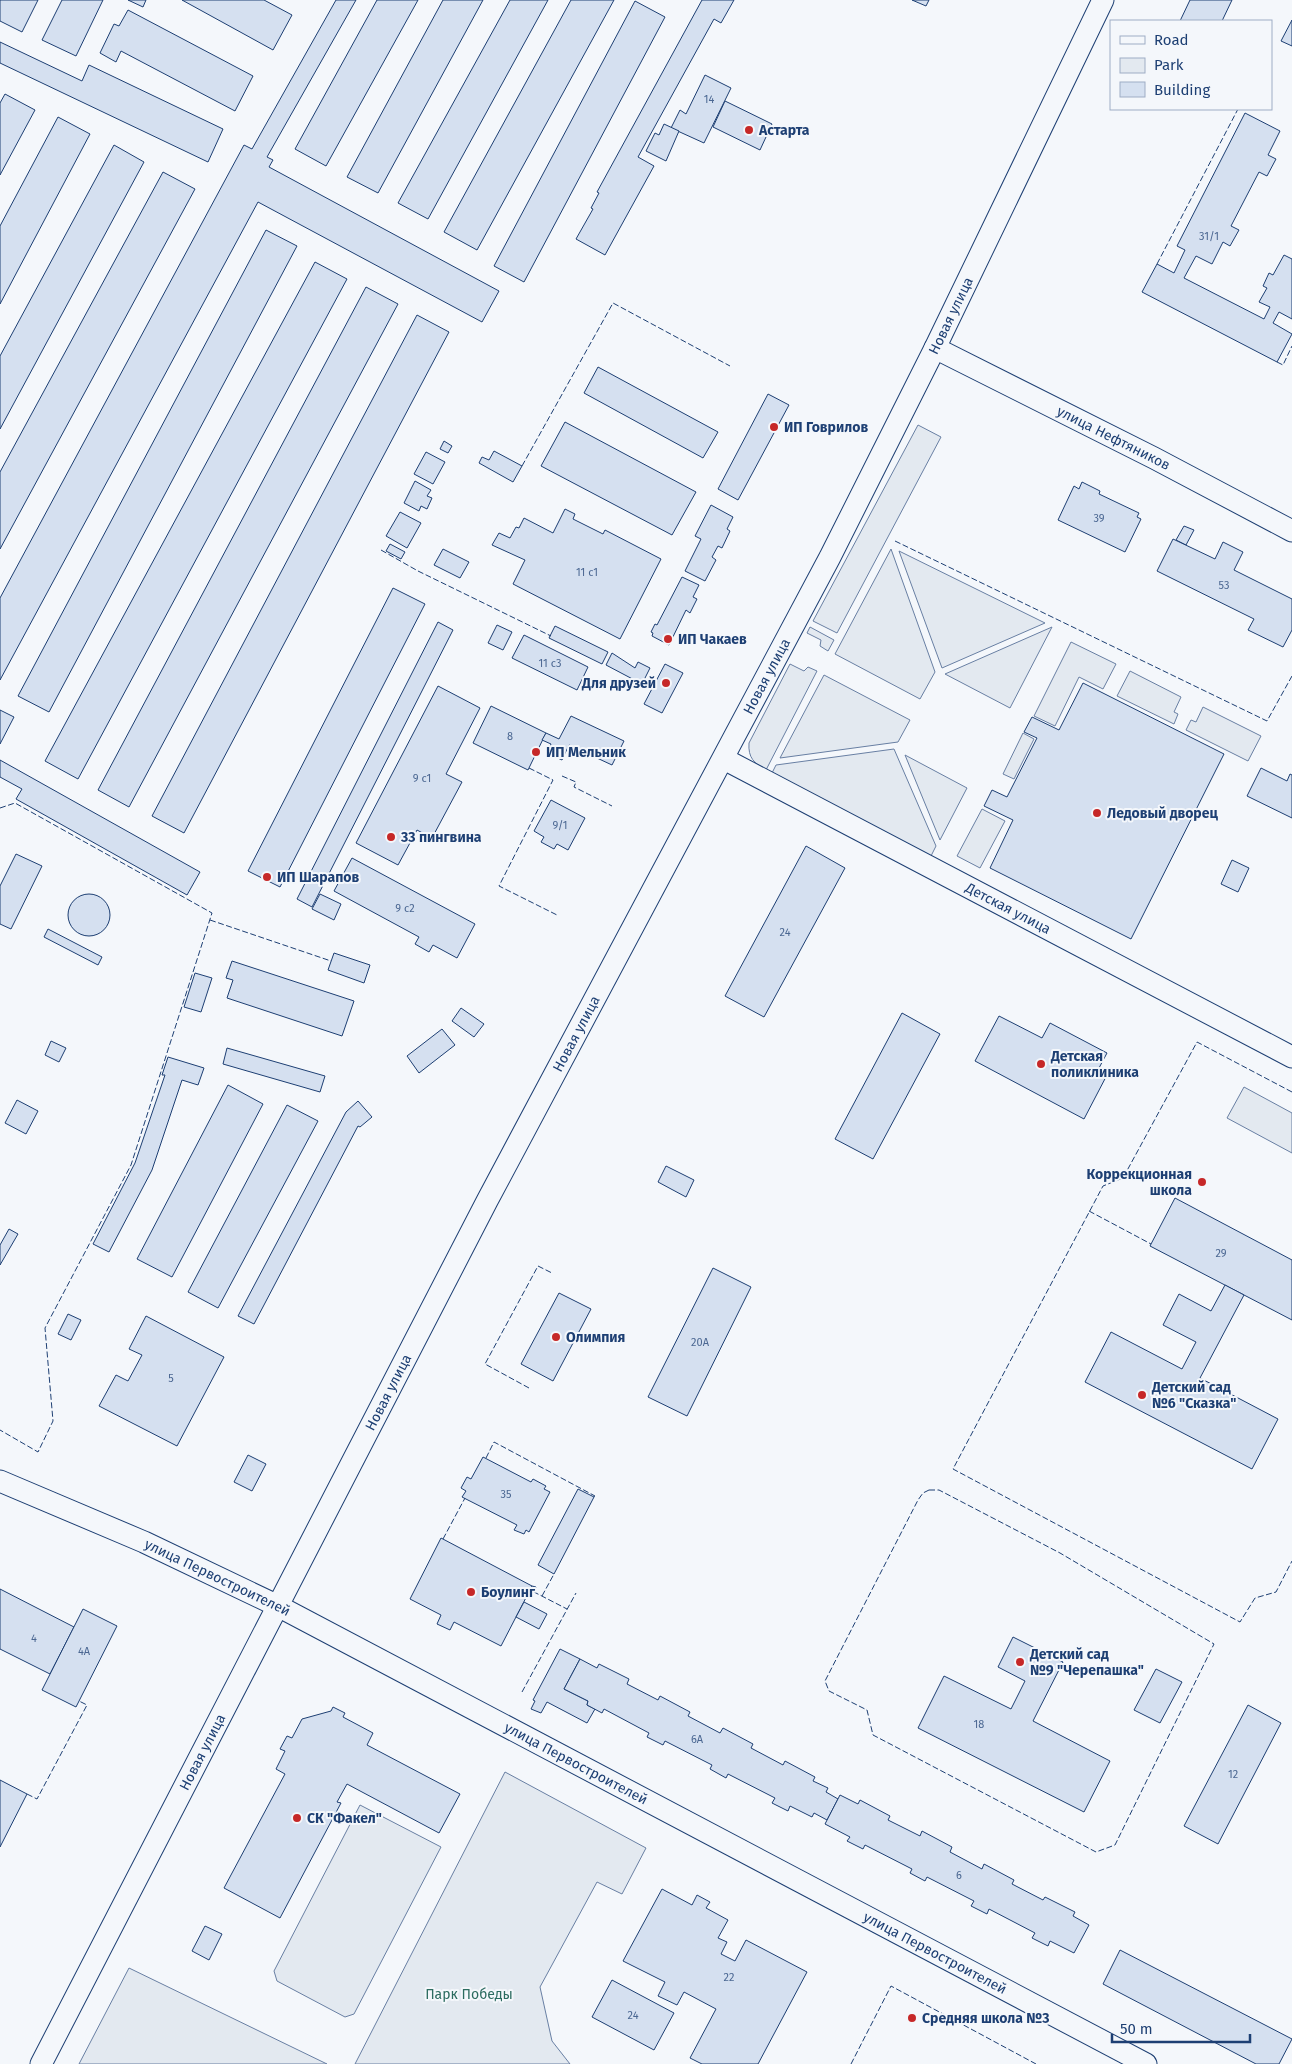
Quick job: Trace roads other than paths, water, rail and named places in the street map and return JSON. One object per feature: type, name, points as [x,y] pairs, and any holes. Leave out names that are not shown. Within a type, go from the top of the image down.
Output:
[{"type":"street","name":"Новая улица","points":[[41,2064],[487,1201],[825,566],[935,348],[1104,0]]},
{"type":"street","name":"улица Нефтяников","points":[[935,348],[1154,458],[1292,531]]},
{"type":"street","name":"Детская улица","points":[[724,758],[1292,1057]]},
{"type":"street","name":"улица Первостроителей","points":[[0,1481],[152,1546],[278,1606],[1146,2064]]},
{"type":"place","name":"Астарта","points":[[749,130]]},
{"type":"place","name":"ИП Говрилов","points":[[774,427]]},
{"type":"place","name":"ИП Чакаев","points":[[668,639]]},
{"type":"place","name":"Для друзей","points":[[666,683]]},
{"type":"place","name":"ИП Мельник","points":[[536,752]]},
{"type":"place","name":"Ледовый дворец","points":[[1097,813]]},
{"type":"place","name":"33 пингвина","points":[[391,837]]},
{"type":"place","name":"ИП Шарапов","points":[[267,877]]},
{"type":"place","name":"Детская поликлиника","points":[[1041,1064]]},
{"type":"place","name":"Коррекционная школа","points":[[1202,1182]]},
{"type":"place","name":"Олимпия","points":[[556,1337]]},
{"type":"place","name":"Детский сад №6 \"Сказка\"","points":[[1142,1395]]},
{"type":"place","name":"Боулинг","points":[[471,1592]]},
{"type":"place","name":"Детский сад №9 \"Черепашка\"","points":[[1020,1662]]},
{"type":"place","name":"СК \"Факел\"","points":[[297,1818]]},
{"type":"place","name":"Средняя школа №3","points":[[912,2018]]},
{"type":"park label","name":"Парк Победы","points":[[469,1994]]}]
